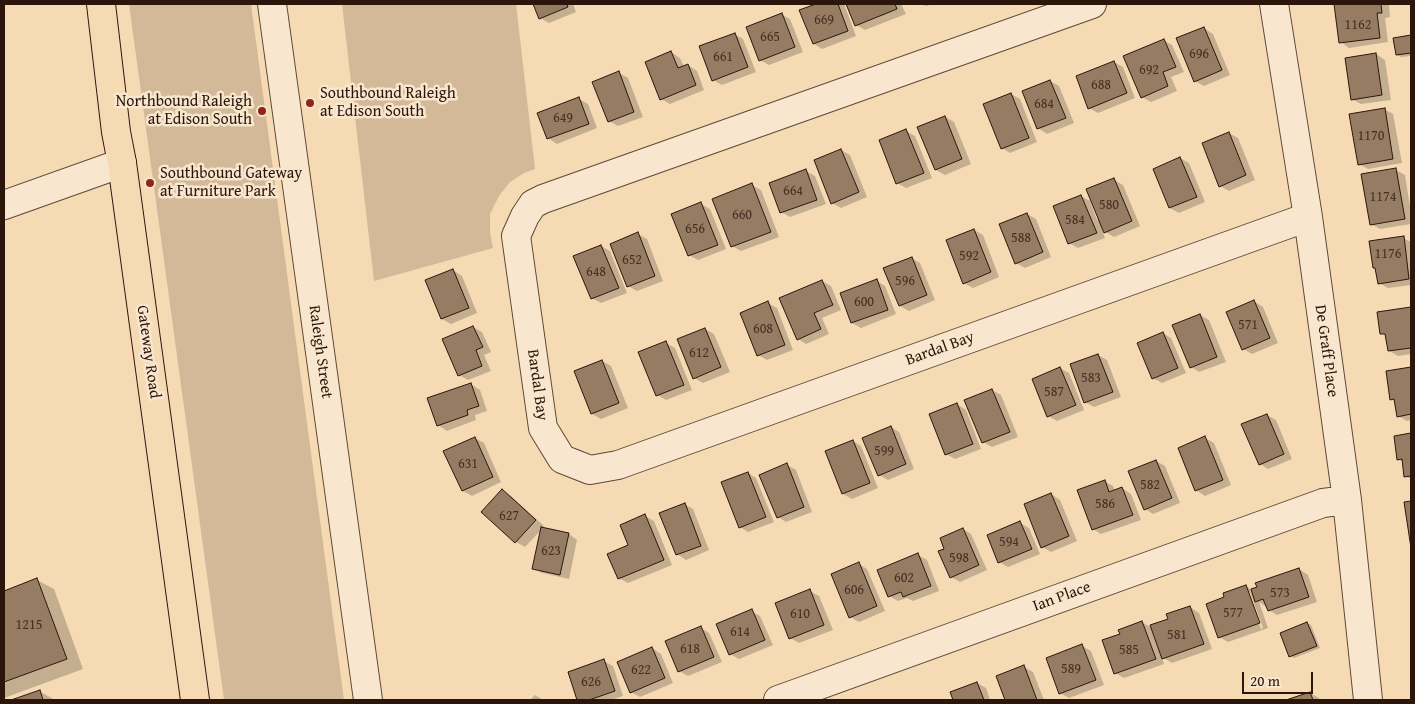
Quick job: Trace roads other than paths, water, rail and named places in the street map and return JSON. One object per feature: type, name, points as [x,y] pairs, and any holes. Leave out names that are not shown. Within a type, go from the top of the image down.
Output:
[{"type":"main road","name":"Gateway Road","points":[[100,4],[195,700]]},
{"type":"street","name":"Raleigh Street","points":[[272,4],[368,700]]},
{"type":"street","name":"Bardal Bay","points":[[1092,4],[533,204],[524,216],[516,236],[543,428],[562,459],[590,470],[618,465],[1308,217]]},
{"type":"street","name":"De Graff Place","points":[[1274,4],[1308,217],[1347,500],[1368,700]]},
{"type":"street","points":[[4,205],[122,163]]},
{"type":"street","name":"Ian Place","points":[[778,700],[1323,503],[1347,500]]},
{"type":"place","name":"Southbound Raleigh at Edison South","points":[[310,103]]},
{"type":"place","name":"Northbound Raleigh at Edison South","points":[[262,111]]},
{"type":"place","name":"Southbound Gateway at Furniture Park","points":[[150,183]]}]
